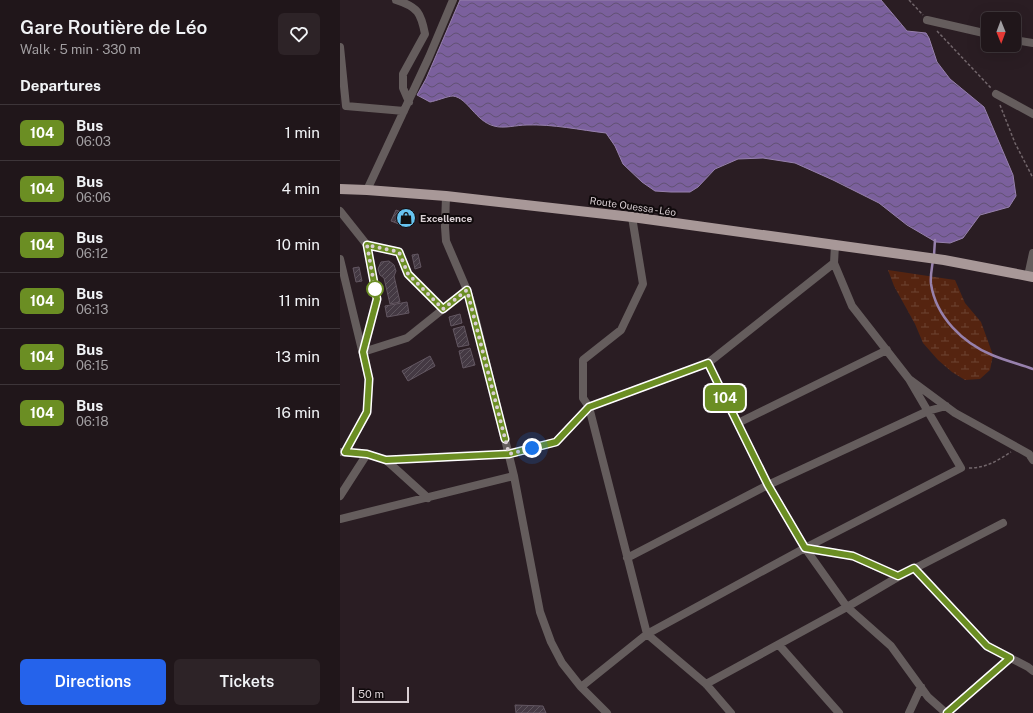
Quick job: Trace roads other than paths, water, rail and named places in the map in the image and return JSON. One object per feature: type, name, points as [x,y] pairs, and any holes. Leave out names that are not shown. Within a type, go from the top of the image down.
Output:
[{"type":"main road","name":"Route Ouessa - Léo","points":[[340,189],[446,196],[632,217],[944,260],[1031,276]]},
{"type":"street","points":[[396,0],[410,4],[421,17],[425,34],[403,74],[403,88],[409,102]]},
{"type":"street","points":[[367,190],[409,102],[453,0]]},
{"type":"street","points":[[927,20],[981,32]]},
{"type":"street","points":[[1021,41],[1033,43]]},
{"type":"street","points":[[340,47],[346,106],[404,111]]},
{"type":"street","points":[[996,94],[1033,114]]},
{"type":"street","points":[[446,196],[444,227],[446,241],[467,290],[509,454],[540,612],[551,642],[562,663],[581,687],[607,713]]},
{"type":"street","points":[[340,211],[367,245],[377,299],[363,352]]},
{"type":"street","points":[[632,217],[643,284],[621,330],[583,360],[583,398],[589,407],[647,634],[706,684],[731,713]]},
{"type":"street","points":[[367,245],[399,252],[408,274],[443,309]]},
{"type":"street","points":[[581,687],[647,634],[805,548],[961,468],[909,379],[852,306],[834,264],[835,245]]},
{"type":"street","points":[[1031,276],[1033,253]]},
{"type":"street","points":[[340,259],[369,379],[367,412],[342,452],[367,454],[386,460],[509,454],[556,442],[589,407],[708,363],[834,264]]},
{"type":"street","points":[[363,352],[407,338],[467,290]]},
{"type":"street","points":[[738,423],[887,350]]},
{"type":"street","points":[[708,363],[768,485],[805,548],[847,607],[891,646],[928,697],[946,713],[1010,658]]},
{"type":"street","points":[[909,379],[955,413],[1029,454],[1033,460]]},
{"type":"street","points":[[627,558],[768,485],[928,411],[946,406]]},
{"type":"street","points":[[340,496],[367,454]]},
{"type":"street","points":[[386,460],[428,498]]},
{"type":"street","points":[[340,519],[514,476]]},
{"type":"street","points":[[706,684],[847,607],[898,576],[1003,524]]},
{"type":"street","points":[[805,548],[853,556],[898,576]]},
{"type":"street","points":[[914,568],[987,646],[1033,671]]},
{"type":"street","points":[[779,645],[839,713]]},
{"type":"street","points":[[909,713],[921,687]]},
{"type":"water","points":[[460,0],[881,0],[907,31],[926,33],[937,62],[950,79],[984,107],[1013,175],[1016,196],[1009,207],[980,215],[963,238],[950,243],[936,242],[907,225],[879,203],[795,163],[763,158],[738,159],[715,169],[698,187],[690,192],[655,191],[642,182],[623,164],[615,146],[606,133],[547,125],[498,127],[487,123],[463,101],[453,96],[430,102],[417,95],[426,79]]},
{"type":"waterway","points":[[934,255],[935,240]]},
{"type":"waterway","points":[[933,260],[931,284],[934,296],[945,318],[952,327],[961,336],[981,350],[1033,369]]},
{"type":"place","name":"Excellence","points":[[406,218]]}]
